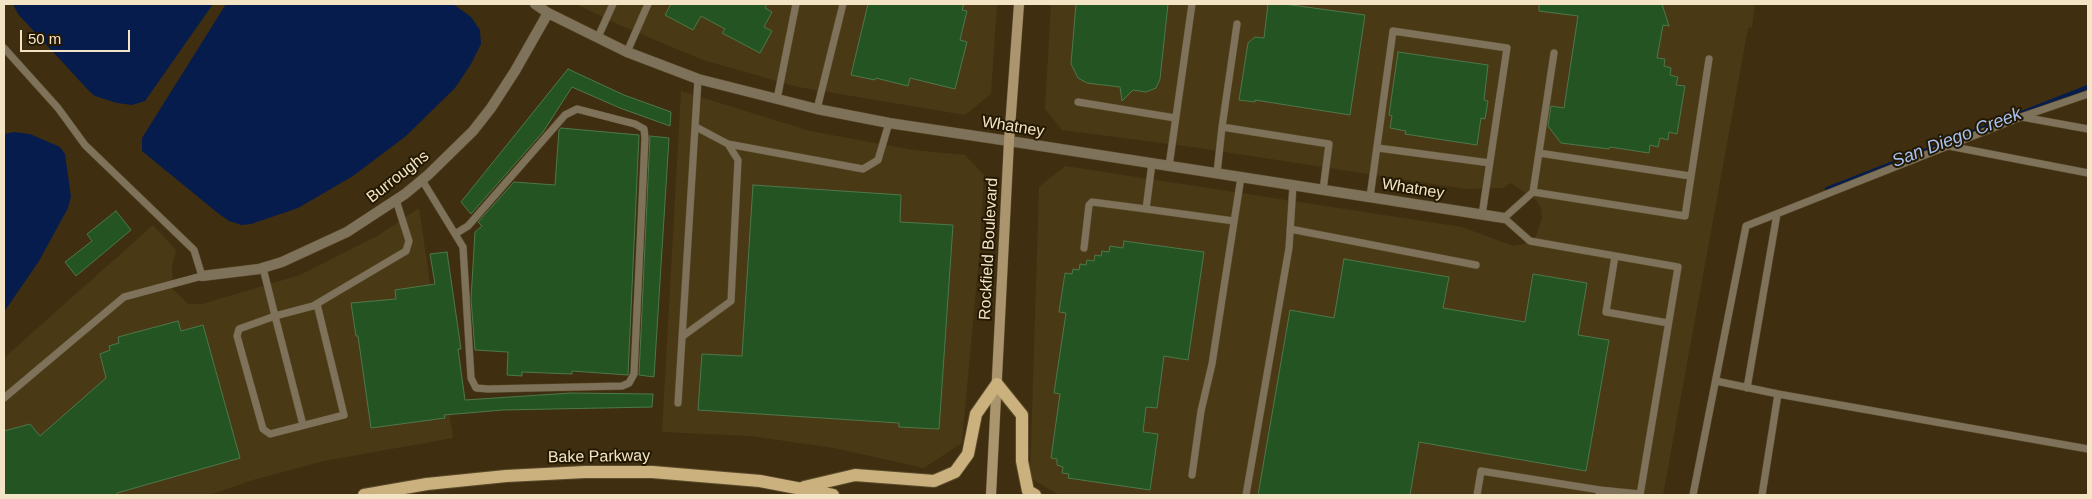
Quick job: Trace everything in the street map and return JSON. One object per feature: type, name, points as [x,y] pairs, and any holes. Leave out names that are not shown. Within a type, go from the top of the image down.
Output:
[{"type":"main road","name":"Rockfield Boulevard","points":[[991,495],[1009,141],[1019,4]]},
{"type":"main road","points":[[799,488],[855,475],[934,481],[955,472],[968,454],[976,414],[997,384],[1022,415],[1022,461],[1028,491],[1035,495]]},
{"type":"main road","name":"Bake Parkway","points":[[364,495],[427,484],[506,476],[585,472],[652,472],[760,481],[833,495]]},
{"type":"street","name":"Whatney","points":[[535,4],[548,13],[627,52],[698,79],[817,109],[889,123],[1504,218]]},
{"type":"street","name":"Burroughs","points":[[202,276],[263,268],[304,252],[347,232],[396,200],[422,180],[457,148],[491,108],[515,71],[548,13]]},
{"type":"lane","points":[[598,37],[613,4]]},
{"type":"lane","points":[[627,52],[648,4]]},
{"type":"lane","points":[[777,99],[796,4]]},
{"type":"lane","points":[[817,109],[843,4]]},
{"type":"lane","points":[[1170,166],[1175,118],[1192,4]]},
{"type":"lane","points":[[1217,173],[1237,24]]},
{"type":"lane","points":[[1370,197],[1393,31],[1506,48],[1482,215]]},
{"type":"lane","points":[[4,48],[58,108],[85,145],[194,250],[202,276],[124,297],[4,398]]},
{"type":"lane","points":[[1477,495],[1481,471],[1600,492],[1640,495],[1678,268],[1530,242],[1504,218],[1533,192],[1554,53]]},
{"type":"lane","points":[[1533,192],[1685,216],[1709,60]]},
{"type":"lane","points":[[678,403],[698,79]]},
{"type":"lane","points":[[1693,495],[1746,226],[2021,117],[2088,94]]},
{"type":"lane","points":[[1078,102],[1175,118]]},
{"type":"lane","points":[[422,180],[455,234],[463,247],[471,378],[476,388],[622,386],[629,383],[634,374],[644,129],[635,124],[577,109],[565,115],[468,226],[455,234]]},
{"type":"lane","points":[[2021,117],[2088,129]]},
{"type":"lane","points":[[696,127],[728,144],[863,169],[878,160],[889,123]]},
{"type":"lane","points":[[1222,127],[1329,144],[1323,190]]},
{"type":"lane","points":[[682,336],[731,301],[738,160],[728,144]]},
{"type":"lane","points":[[1948,146],[2088,173]]},
{"type":"lane","points":[[1378,148],[1490,163]]},
{"type":"lane","points":[[1539,153],[1690,176]]},
{"type":"lane","points":[[1146,208],[1152,163]]},
{"type":"lane","points":[[1192,475],[1241,177]]},
{"type":"lane","points":[[1246,495],[1288,248],[1293,185]]},
{"type":"lane","points":[[317,304],[344,415],[270,434],[263,429],[238,336],[239,329],[317,304],[406,251],[409,242],[396,200]]},
{"type":"lane","points":[[1084,248],[1089,206],[1092,202],[1234,221]]},
{"type":"lane","points":[[1747,388],[1777,214]]},
{"type":"lane","points":[[1290,229],[1476,266]]},
{"type":"lane","points":[[1615,256],[1606,312],[1668,323]]},
{"type":"lane","points":[[263,268],[303,425]]},
{"type":"lane","points":[[1716,382],[2088,449]]},
{"type":"lane","points":[[1762,495],[1778,394]]},
{"type":"shaded area","points":[[576,4],[997,4],[991,94],[965,115],[798,87],[703,60],[617,24]]},
{"type":"shaded area","points":[[1051,4],[1755,4],[1752,27],[1748,28],[1663,495],[1059,495],[1030,478],[1039,187],[1065,166],[1462,227],[1513,246],[1524,244],[1535,238],[1542,219],[1541,208],[1537,201],[1511,183],[1503,188],[1466,189],[1192,147],[1062,130],[1045,109]]},
{"type":"shaded area","points":[[681,91],[810,131],[913,150],[965,155],[984,175],[979,256],[962,443],[924,468],[834,448],[750,436],[662,432]]},
{"type":"shaded area","points":[[419,208],[453,438],[324,461],[253,480],[210,495],[4,495],[4,358],[153,225],[176,250],[172,266],[173,289],[188,304],[202,304],[300,275],[379,235]]},
{"type":"water","points":[[13,4],[213,4],[145,101],[132,105],[117,103],[95,96],[90,92],[18,14]]},
{"type":"water","points":[[226,4],[453,4],[471,17],[480,30],[481,44],[471,64],[455,88],[406,136],[353,176],[298,208],[251,224],[242,225],[229,221],[219,214],[142,151],[142,138]]},
{"type":"water","points":[[14,132],[30,134],[60,147],[65,154],[71,197],[68,208],[39,261],[4,312],[4,134]]},
{"type":"building","points":[[671,4],[767,4],[765,8],[772,12],[764,27],[772,31],[760,53],[722,33],[725,29],[701,16],[693,30],[665,15]]},
{"type":"building","points":[[868,4],[964,4],[962,10],[967,11],[960,40],[967,42],[955,89],[910,78],[908,86],[876,78],[875,80],[851,75]]},
{"type":"building","points":[[1076,4],[1168,4],[1160,79],[1156,88],[1146,92],[1133,90],[1122,101],[1120,87],[1087,83],[1078,78],[1071,64]]},
{"type":"building","points":[[1268,4],[1284,4],[1365,15],[1350,115],[1255,100],[1255,102],[1239,100],[1248,43],[1255,37],[1264,38]]},
{"type":"building","points":[[1539,4],[1662,4],[1669,26],[1663,25],[1657,58],[1665,59],[1664,66],[1671,68],[1670,75],[1678,77],[1676,85],[1685,86],[1677,134],[1669,132],[1668,140],[1660,138],[1658,147],[1650,145],[1649,153],[1610,147],[1609,149],[1561,143],[1548,126],[1551,106],[1564,108],[1578,16],[1539,11]]},
{"type":"building","points":[[1398,52],[1488,65],[1484,100],[1488,101],[1485,119],[1481,118],[1477,145],[1405,134],[1406,131],[1390,128],[1392,116],[1389,115]]},
{"type":"building","points":[[568,69],[624,95],[671,112],[670,126],[620,108],[572,87],[543,132],[471,214],[461,202]]},
{"type":"building","points":[[561,128],[639,135],[628,375],[572,371],[572,374],[522,372],[522,376],[507,375],[508,352],[475,350],[471,299],[475,232],[482,226],[478,222],[514,182],[555,185],[559,130]]},
{"type":"building","points":[[650,136],[669,138],[654,377],[639,375]]},
{"type":"building","points":[[753,185],[901,195],[900,222],[953,225],[939,429],[899,427],[899,423],[698,410],[702,354],[742,356]]},
{"type":"building","points":[[116,211],[131,230],[76,276],[65,262],[92,241],[87,234]]},
{"type":"building","points":[[1124,241],[1204,252],[1188,360],[1164,356],[1157,408],[1146,407],[1143,432],[1158,434],[1150,490],[1068,478],[1069,474],[1062,473],[1063,467],[1057,465],[1057,459],[1051,458],[1060,394],[1054,393],[1066,313],[1059,312],[1065,273],[1072,274],[1073,269],[1079,270],[1080,264],[1086,265],[1087,260],[1094,261],[1095,255],[1101,256],[1102,251],[1109,252],[1110,246],[1123,248]]},
{"type":"building","points":[[447,252],[461,349],[458,349],[465,400],[571,393],[653,394],[652,407],[503,410],[444,415],[445,418],[371,428],[358,336],[356,336],[351,303],[396,299],[395,290],[435,284],[430,254]]},
{"type":"building","points":[[1344,259],[1449,277],[1443,308],[1525,322],[1533,274],[1587,283],[1578,335],[1609,340],[1586,471],[1419,442],[1410,495],[1258,495],[1290,310],[1334,318]]},
{"type":"building","points":[[178,321],[181,331],[203,325],[240,458],[117,493],[117,495],[4,495],[4,431],[30,424],[40,436],[106,378],[100,354],[110,350],[109,346],[119,343],[118,337]]},
{"type":"waterway","name":"San Diego Creek","points":[[1827,189],[2088,87]]}]
